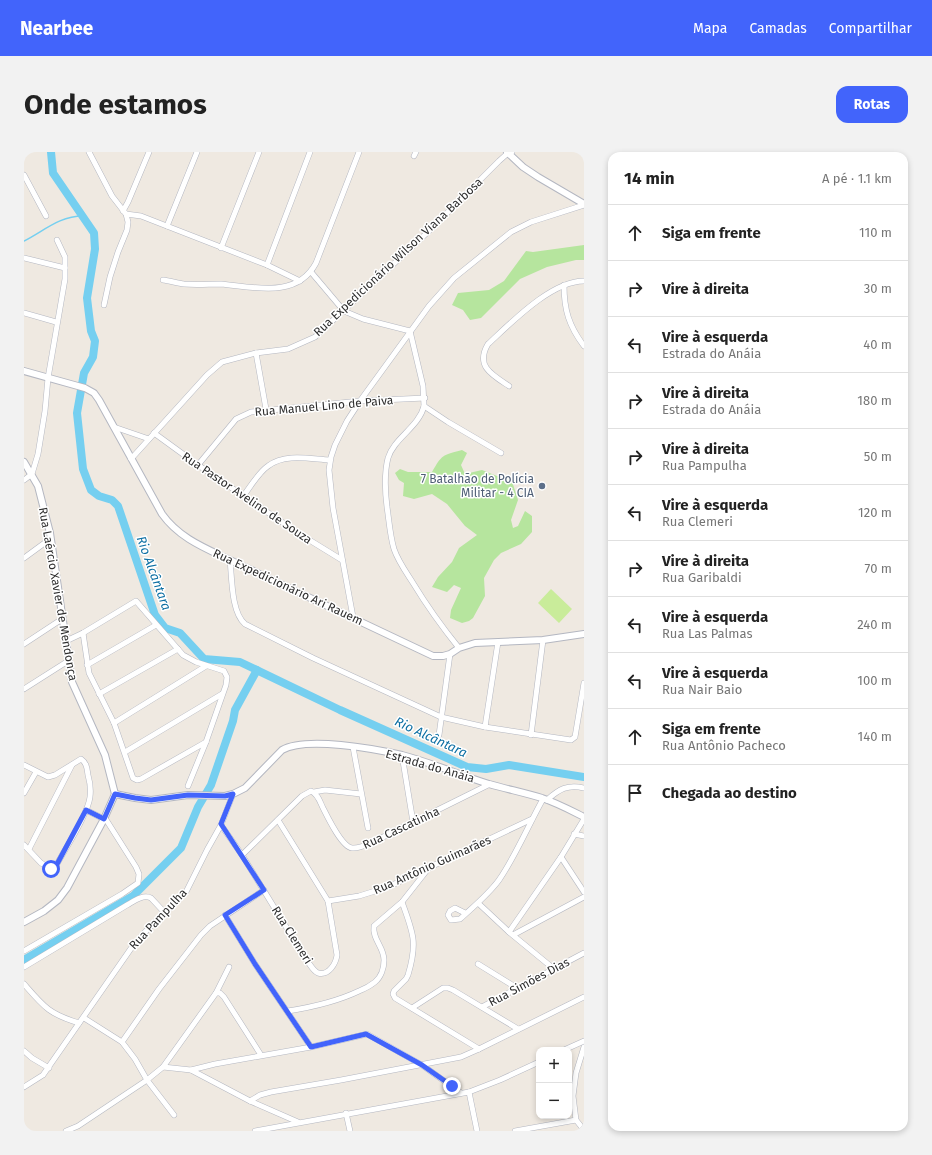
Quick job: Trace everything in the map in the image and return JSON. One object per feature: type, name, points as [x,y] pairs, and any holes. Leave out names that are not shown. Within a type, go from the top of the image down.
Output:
[{"type":"street","points":[[89,152],[112,196],[125,213],[128,222],[127,230],[116,257],[107,287],[104,305]]},
{"type":"street","points":[[125,213],[148,152]]},
{"type":"street","points":[[167,226],[197,152]]},
{"type":"street","points":[[221,248],[259,152]]},
{"type":"street","points":[[267,265],[310,152]]},
{"type":"street","points":[[163,280],[185,284],[216,284],[261,289],[291,285],[300,280],[311,272],[360,152]]},
{"type":"street","points":[[509,152],[524,167],[538,177],[584,204]]},
{"type":"street","name":"Rua Expedicionário Wilson Viana Barbosa","points":[[131,459],[214,368],[228,360],[256,353],[288,349],[310,340],[344,311],[430,230],[509,152]]},
{"type":"street","points":[[24,175],[46,216]]},
{"type":"street","points":[[353,618],[330,486],[330,460],[341,432],[360,401],[410,331],[429,306],[454,278],[511,232],[531,222],[584,204]]},
{"type":"street","points":[[125,213],[142,216],[267,265],[300,280]]},
{"type":"street","points":[[24,480],[32,474],[38,454],[56,322],[66,268],[65,257],[57,240]]},
{"type":"street","points":[[24,258],[66,268]]},
{"type":"street","points":[[311,272],[344,311],[363,319],[410,331]]},
{"type":"street","points":[[509,386],[494,376],[486,368],[482,360],[483,352],[488,344],[548,293],[564,285],[584,281]]},
{"type":"street","points":[[564,285],[564,300],[567,317],[574,332],[584,346]]},
{"type":"street","points":[[24,313],[56,322]]},
{"type":"street","points":[[410,331],[425,398],[421,414],[388,457],[386,472],[386,495],[393,548],[401,564],[438,622],[459,648]]},
{"type":"street","points":[[256,353],[266,409]]},
{"type":"street","points":[[24,371],[48,378]]},
{"type":"street","name":"Rua Expedicionário Ari Rauem","points":[[48,378],[85,388],[96,396],[162,514],[173,528],[188,538],[230,560],[433,656],[450,654]]},
{"type":"street","name":"Rua Manuel Lino de Paiva","points":[[198,465],[236,419],[251,412],[266,409],[360,401],[425,398]]},
{"type":"street","points":[[424,406],[454,426],[501,453]]},
{"type":"street","points":[[114,427],[149,439]]},
{"type":"street","name":"Rua Pastor Avelino de Souza","points":[[154,434],[304,537],[342,560]]},
{"type":"street","points":[[244,495],[263,471],[277,460],[287,458],[330,460]]},
{"type":"street","name":"Rua Laércio Xavier de Mendonça","points":[[24,462],[32,474],[40,494],[50,539],[68,661],[74,686],[105,755],[115,794]]},
{"type":"street","points":[[24,558],[50,539]]},
{"type":"street","points":[[230,560],[236,609],[240,619],[245,624],[306,655],[441,717],[485,727],[571,740],[575,737],[582,705],[584,684]]},
{"type":"street","points":[[66,641],[83,633],[136,601],[156,625],[189,659],[206,666],[221,669],[227,675],[226,684],[206,742],[188,786]]},
{"type":"street","points":[[24,644],[62,620]]},
{"type":"street","points":[[88,664],[156,625]]},
{"type":"street","points":[[83,633],[89,673],[114,723],[132,776],[135,780],[206,742]]},
{"type":"street","points":[[439,735],[450,654],[459,648],[475,642],[544,640],[584,634]]},
{"type":"street","points":[[531,735],[544,640]]},
{"type":"street","points":[[485,727],[498,642]]},
{"type":"street","points":[[99,694],[178,649]]},
{"type":"street","points":[[24,689],[68,661]]},
{"type":"street","points":[[114,723],[206,666]]},
{"type":"street","points":[[125,752],[222,694]]},
{"type":"street","name":"Estrada do Anáia","points":[[115,794],[151,800],[188,795],[225,796],[245,788],[282,750],[294,745],[319,744],[353,747],[402,755],[490,784],[545,799],[584,818]]},
{"type":"street","points":[[353,747],[368,828]]},
{"type":"street","points":[[402,755],[413,822]]},
{"type":"street","points":[[24,765],[48,777],[55,775],[80,759],[84,761],[87,767],[91,786],[90,797],[86,810],[54,868],[46,867],[24,845]]},
{"type":"street","points":[[29,849],[72,764]]},
{"type":"street","points":[[24,793],[36,772]]},
{"type":"street","name":"Rua Cascatinha","points":[[314,792],[342,841],[347,847],[358,848],[490,784]]},
{"type":"street","points":[[465,913],[478,903],[500,878],[532,819],[545,799],[569,786],[584,788]]},
{"type":"street","points":[[242,855],[302,796],[308,792],[325,790],[361,794]]},
{"type":"street","points":[[24,922],[44,911],[58,900],[67,888],[105,818],[115,794]]},
{"type":"street","name":"Rua Pampulha","points":[[24,1088],[39,1079],[49,1068],[132,947],[146,931],[186,892],[221,824],[233,794]]},
{"type":"street","points":[[24,951],[122,894],[138,883],[139,874],[136,867],[105,818],[86,810]]},
{"type":"street","points":[[511,933],[561,857],[584,818]]},
{"type":"street","name":"Rua Antônio Guimarães","points":[[328,901],[359,896],[388,887],[532,819]]},
{"type":"street","points":[[278,820],[328,901]]},
{"type":"street","name":"Rua Clemeri","points":[[221,824],[307,960],[314,970],[323,973],[331,969],[336,963],[337,955],[328,901]]},
{"type":"street","points":[[574,834],[584,836]]},
{"type":"street","points":[[561,857],[584,892]]},
{"type":"street","points":[[288,1011],[332,1002],[356,993],[374,983],[382,972],[384,962],[383,954],[374,935],[374,926],[402,902],[429,868]]},
{"type":"street","points":[[122,1042],[193,944],[210,926],[264,890]]},
{"type":"street","points":[[24,967],[127,905],[143,897],[151,898],[165,913]]},
{"type":"street","points":[[511,933],[584,897]]},
{"type":"street","points":[[402,902],[412,929],[414,948],[412,962],[406,979],[393,992],[395,998],[479,1049]]},
{"type":"street","points":[[478,903],[554,969]]},
{"type":"street","points":[[225,915],[255,964],[311,1047]]},
{"type":"street","name":"Rua Simões Dias","points":[[412,1008],[444,988],[454,990],[482,1007],[584,953]]},
{"type":"street","points":[[478,964],[518,988]]},
{"type":"street","points":[[66,1131],[79,1128],[163,1067],[215,994],[229,966]]},
{"type":"street","points":[[24,984],[48,1010],[62,1018],[79,1023]]},
{"type":"street","points":[[215,994],[220,993],[224,997],[261,1055]]},
{"type":"street","points":[[250,1101],[260,1095],[271,1092],[461,1057],[584,997]]},
{"type":"street","points":[[482,1007],[518,1029]]},
{"type":"street","points":[[84,1018],[122,1042],[135,1059],[147,1080],[174,1115]]},
{"type":"street","points":[[163,1067],[192,1070],[261,1055],[311,1047],[363,1034],[370,1035],[422,1065],[461,1093]]},
{"type":"street","points":[[571,1047],[584,1041]]},
{"type":"street","points":[[584,1047],[576,1073],[573,1090],[576,1120],[584,1130]]},
{"type":"street","points":[[24,1051],[32,1058],[49,1068]]},
{"type":"street","points":[[255,1131],[346,1113],[469,1092],[536,1063]]},
{"type":"street","points":[[192,1070],[250,1101],[299,1122]]},
{"type":"street","points":[[469,1092],[477,1131]]},
{"type":"street","points":[[346,1113],[350,1131]]},
{"type":"street","points":[[515,1131],[576,1120]]},
{"type":"green space","points":[[584,245],[584,260],[576,260],[547,267],[520,279],[481,318],[470,320],[463,310],[452,305],[458,293],[489,290],[504,281],[526,251],[533,252]]},
{"type":"green space","points":[[462,450],[467,453],[461,465],[465,474],[482,470],[497,476],[510,475],[518,500],[511,520],[513,528],[518,526],[525,511],[532,516],[532,532],[521,544],[501,553],[494,560],[484,578],[485,596],[473,618],[462,623],[450,618],[451,610],[461,588],[454,585],[447,592],[432,587],[438,577],[452,562],[459,548],[477,535],[465,526],[447,504],[432,494],[414,499],[403,496],[404,483],[399,480],[395,473],[400,469],[408,472],[432,472],[443,456]]},
{"type":"green space","points":[[551,589],[572,609],[559,623],[538,603]]},
{"type":"waterway","name":"Rio Alcântara","points":[[51,152],[53,173],[94,233],[95,249],[87,298],[91,331],[95,341],[93,357],[84,373],[77,413],[83,469],[91,490],[99,496],[112,500],[118,506],[155,615],[165,628],[180,633],[204,659],[240,662],[340,710],[467,767],[486,769],[509,765],[584,777]]},
{"type":"waterway","points":[[24,241],[66,218],[83,216]]},
{"type":"waterway","points":[[24,960],[133,896],[181,848],[198,807],[211,785],[233,721],[235,710],[257,670]]},
{"type":"place","name":"7 Batalhão de Polícia Militar - 4 CIA","points":[[542,486]]},
{"type":"route","points":[[51,869],[56,866],[86,810],[104,819],[115,794],[151,800],[188,795],[225,796],[233,794],[221,824],[264,890],[225,915],[255,964],[311,1047],[363,1034],[370,1035],[422,1065],[452,1086]]}]
